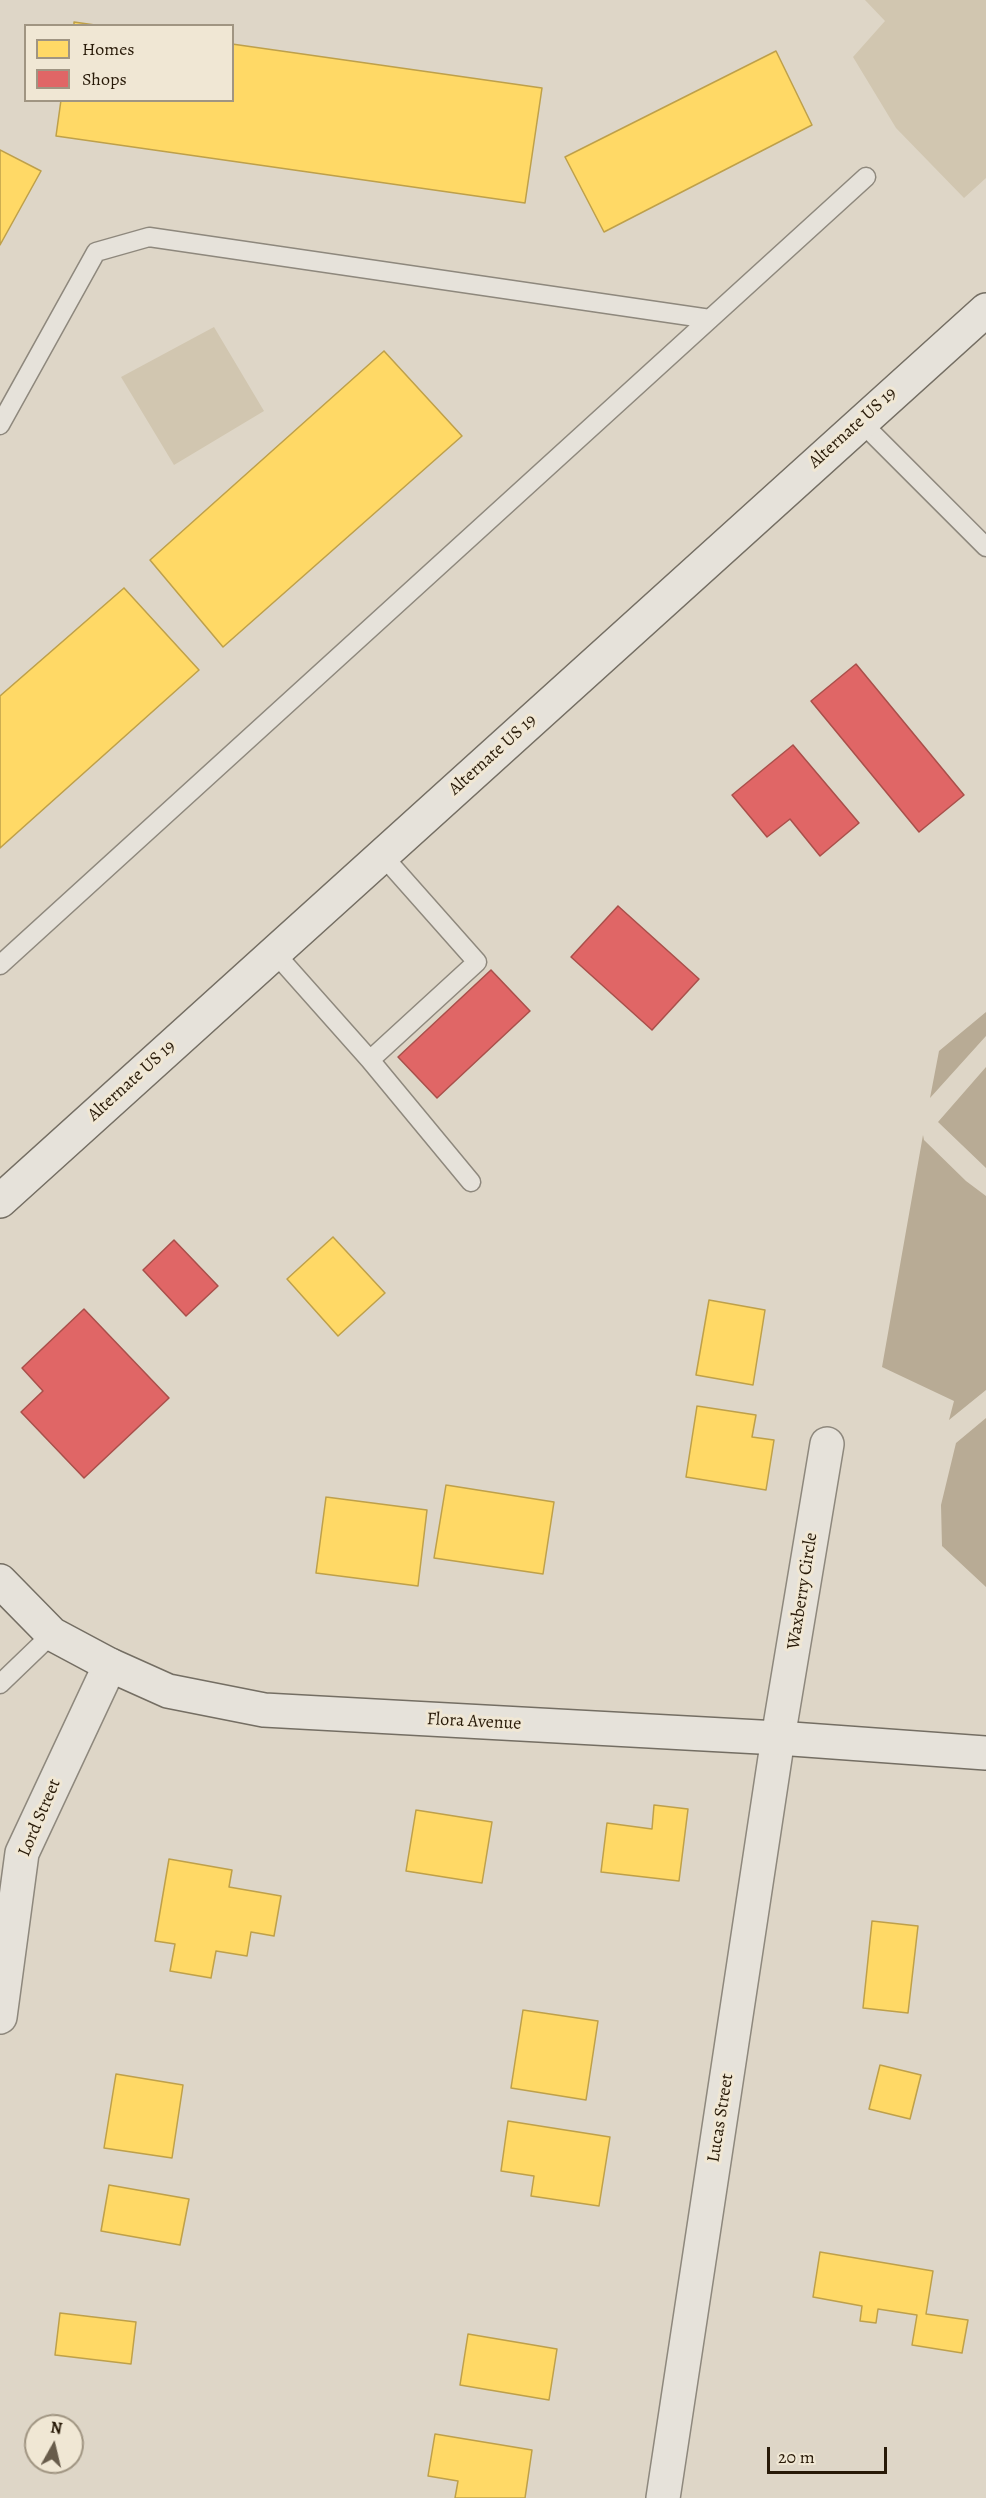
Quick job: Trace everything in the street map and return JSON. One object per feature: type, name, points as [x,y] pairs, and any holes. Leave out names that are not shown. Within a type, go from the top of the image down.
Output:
[{"type":"street","name":"Alternate US 19","points":[[0,1201],[860,421],[986,310]]},
{"type":"street","name":"Waxberry Circle","points":[[778,1738],[827,1444]]},
{"type":"street","name":"Flora Avenue","points":[[0,1581],[52,1634],[110,1665],[168,1691],[264,1710],[778,1738],[986,1753]]},
{"type":"street","name":"Lord Street","points":[[0,2016],[22,1853],[110,1665]]},
{"type":"street","name":"Lucas Street","points":[[663,2498],[778,1738]]},
{"type":"lane","points":[[0,965],[866,177]]},
{"type":"lane","points":[[0,425],[96,252],[149,237],[710,319]]},
{"type":"lane","points":[[860,421],[986,547]]},
{"type":"lane","points":[[370,1060],[477,962],[383,855]]},
{"type":"lane","points":[[274,952],[370,1060],[471,1182]]},
{"type":"lane","points":[[0,1684],[52,1634]]},
{"type":"shaded area","points":[[865,0],[986,0],[986,178],[964,198],[896,128],[853,57],[885,21]]},
{"type":"shaded area","points":[[214,327],[264,411],[174,465],[121,377]]},
{"type":"shaded area","points":[[986,1012],[986,1036],[930,1098],[939,1051]]},
{"type":"shaded area","points":[[986,1067],[986,1168],[938,1122]]},
{"type":"shaded area","points":[[923,1135],[924,1140],[966,1181],[986,1196],[986,1390],[949,1420],[954,1401],[882,1367]]},
{"type":"shaded area","points":[[986,1418],[986,1587],[942,1546],[941,1505],[956,1443]]},
{"type":"building: Homes","points":[[234,44],[542,88],[525,203],[56,136],[61,102],[234,102]]},
{"type":"building: Homes","points":[[776,51],[812,125],[604,232],[565,157]]},
{"type":"building: Homes","points":[[0,150],[41,171],[0,245]]},
{"type":"building: Homes","points":[[384,351],[462,436],[223,647],[150,560]]},
{"type":"building: Homes","points":[[124,588],[199,670],[0,848],[0,696]]},
{"type":"building: Homes","points":[[333,1237],[385,1293],[338,1336],[287,1279]]},
{"type":"building: Homes","points":[[709,1300],[765,1310],[753,1385],[696,1375]]},
{"type":"building: Homes","points":[[697,1406],[756,1415],[752,1437],[774,1440],[766,1490],[686,1477]]},
{"type":"building: Homes","points":[[446,1485],[554,1502],[543,1574],[434,1558]]},
{"type":"building: Homes","points":[[326,1497],[427,1510],[418,1586],[316,1573]]},
{"type":"building: Homes","points":[[654,1805],[688,1809],[679,1881],[601,1872],[607,1823],[652,1829]]},
{"type":"building: Homes","points":[[416,1810],[492,1822],[482,1883],[406,1871]]},
{"type":"building: Homes","points":[[169,1859],[232,1870],[229,1887],[281,1896],[274,1936],[251,1932],[247,1956],[216,1951],[211,1978],[170,1971],[175,1944],[155,1941]]},
{"type":"building: Homes","points":[[872,1921],[918,1926],[908,2013],[863,2008]]},
{"type":"building: Homes","points":[[523,2010],[598,2021],[586,2100],[511,2088]]},
{"type":"building: Homes","points":[[880,2065],[921,2075],[910,2119],[869,2109]]},
{"type":"building: Homes","points":[[116,2074],[183,2085],[172,2158],[104,2148]]},
{"type":"building: Homes","points":[[508,2121],[610,2137],[599,2206],[531,2196],[534,2176],[501,2171]]},
{"type":"building: Homes","points":[[109,2185],[189,2199],[180,2245],[101,2231]]},
{"type":"building: Homes","points":[[820,2252],[933,2271],[926,2314],[968,2320],[962,2353],[912,2345],[917,2315],[878,2309],[876,2323],[860,2321],[862,2306],[813,2297]]},
{"type":"building: Homes","points":[[60,2313],[136,2322],[131,2364],[55,2355]]},
{"type":"building: Homes","points":[[468,2334],[557,2349],[549,2400],[460,2385]]},
{"type":"building: Homes","points":[[435,2434],[532,2450],[525,2498],[455,2498],[458,2481],[428,2476]]},
{"type":"building: Shops","points":[[856,664],[964,795],[919,832],[811,701]]},
{"type":"building: Shops","points":[[793,745],[859,823],[820,856],[790,819],[767,837],[732,795]]},
{"type":"building: Shops","points":[[618,906],[699,979],[652,1030],[571,957]]},
{"type":"building: Shops","points":[[491,970],[530,1011],[437,1098],[398,1057]]},
{"type":"building: Shops","points":[[174,1240],[218,1286],[186,1316],[143,1270]]},
{"type":"building: Shops","points":[[84,1309],[169,1398],[84,1478],[21,1412],[43,1391],[22,1368]]}]
